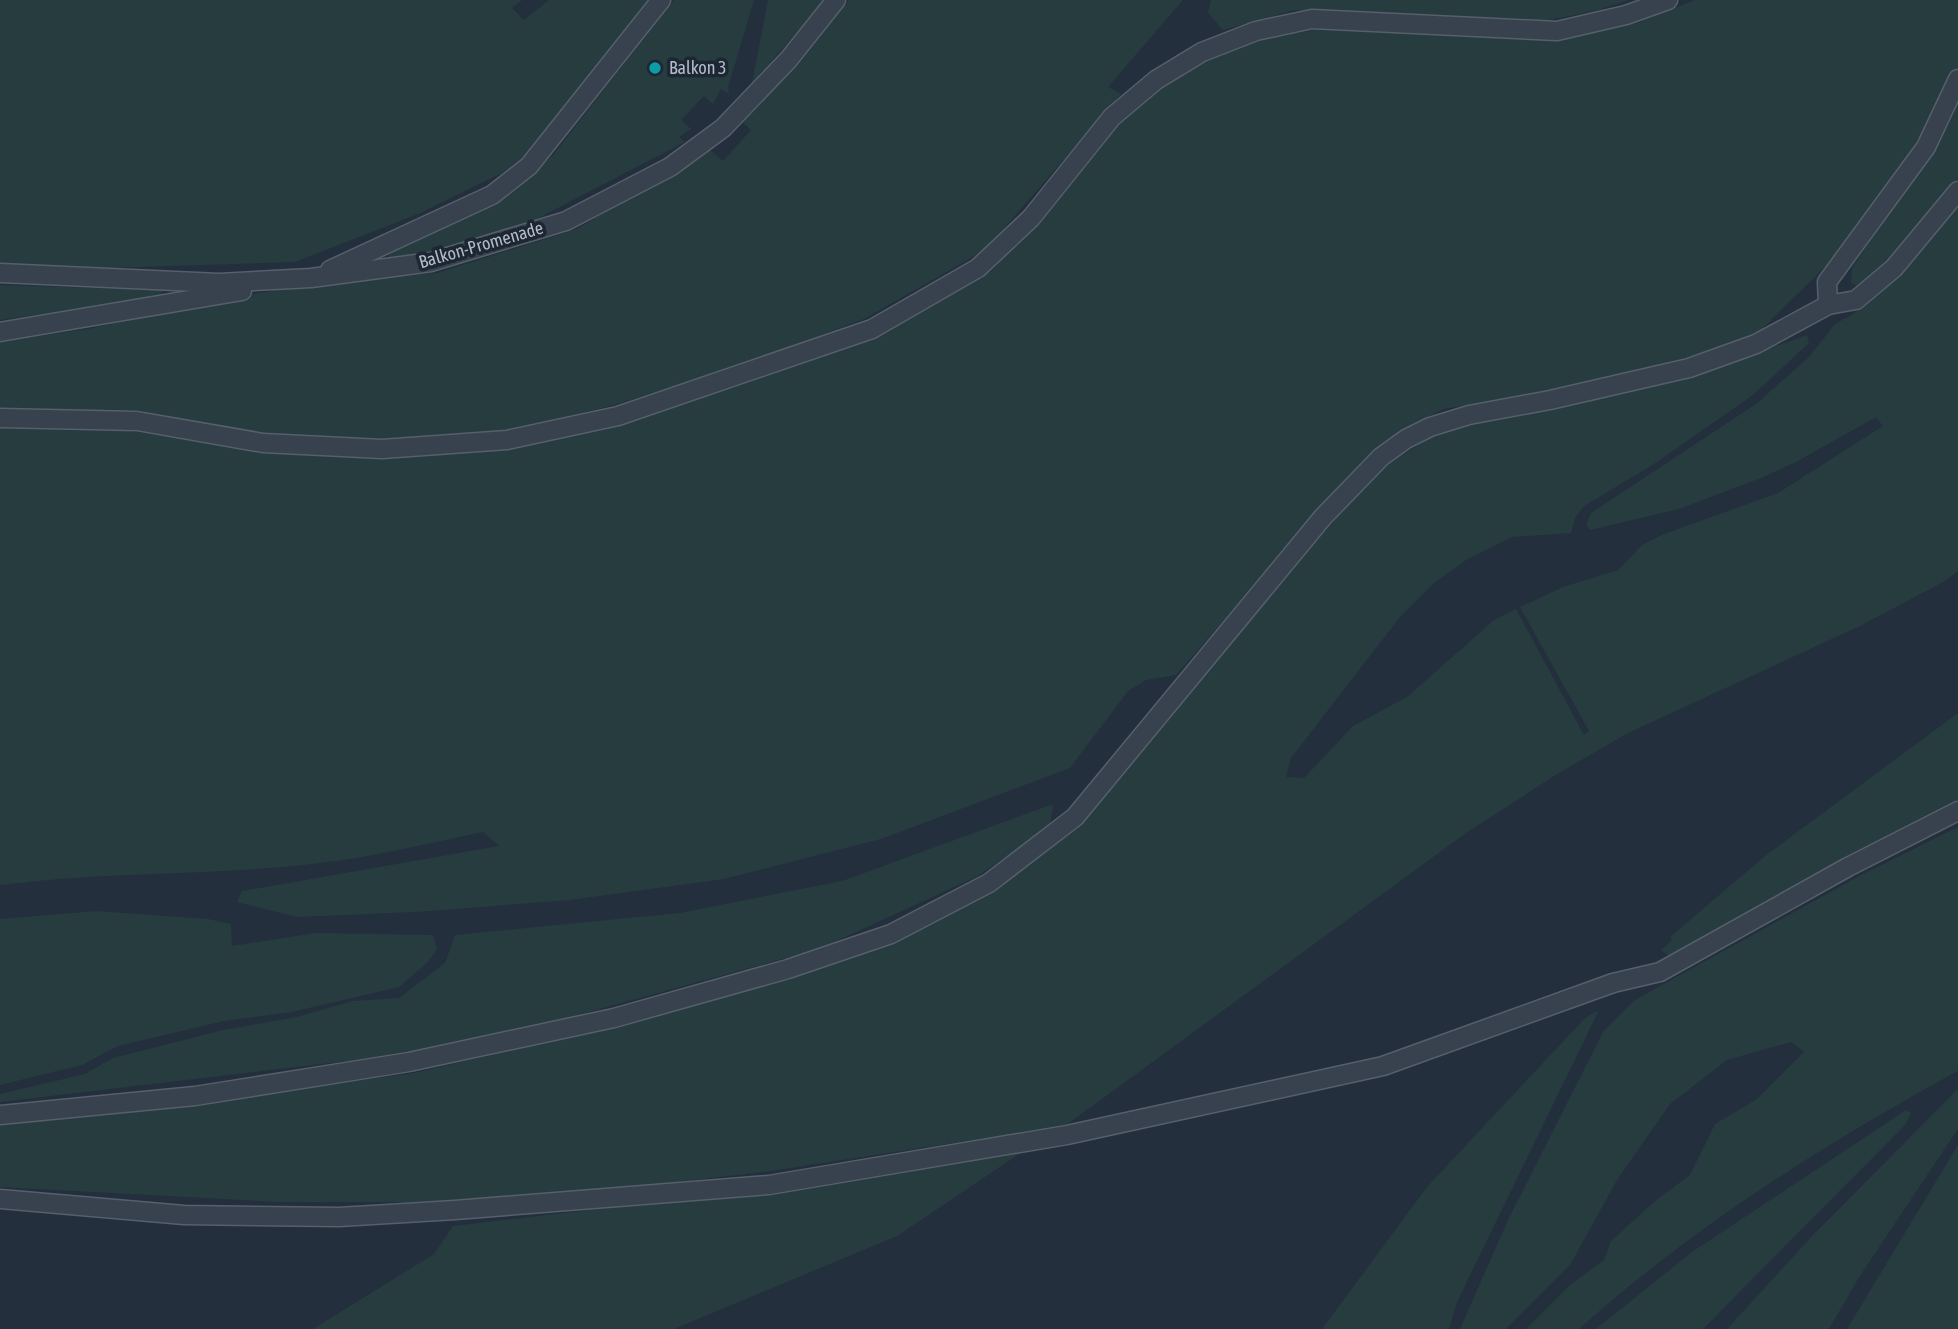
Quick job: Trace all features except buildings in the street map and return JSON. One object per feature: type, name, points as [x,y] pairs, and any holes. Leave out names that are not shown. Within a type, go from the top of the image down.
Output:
[{"type":"lane","points":[[0,332],[311,278],[438,223],[492,195],[529,166],[661,0]]},
{"type":"lane","name":"Balkon-Promenade","points":[[0,273],[219,283],[311,278],[431,262],[566,221],[615,198],[670,167],[723,128],[789,59],[836,0]]},
{"type":"lane","points":[[0,418],[137,421],[264,443],[382,449],[507,440],[618,416],[872,329],[978,268],[1031,218],[1112,117],[1156,80],[1202,52],[1256,31],[1312,19],[1557,31],[1626,15],[1668,0]]},
{"type":"lane","points":[[1828,305],[1828,282],[1926,147],[1958,79]]},
{"type":"lane","points":[[0,1115],[195,1096],[422,1059],[614,1018],[788,969],[891,934],[989,883],[1075,817],[1358,478],[1405,439],[1469,415],[1550,400],[1689,368],[1756,344],[1828,305],[1856,300],[1894,268],[1958,191]]},
{"type":"lane","points":[[0,1199],[184,1215],[339,1217],[769,1185],[1067,1135],[1383,1066],[1613,983],[1660,972],[1849,867],[1958,811]]},
{"type":"green space","points":[[0,0],[522,0],[512,8],[524,20],[549,0],[650,0],[534,148],[502,173],[418,214],[295,262],[109,268],[0,265]]},
{"type":"green space","points":[[674,0],[754,0],[728,87],[729,94],[721,89],[713,104],[704,96],[681,120],[691,129],[679,137],[685,142],[525,225],[461,247],[388,259],[388,251],[487,208],[511,193],[553,155]]},
{"type":"green space","points":[[768,0],[825,0],[752,83]]},
{"type":"green space","points":[[849,0],[1183,0],[1108,87],[1121,94],[985,250],[864,319],[743,364],[614,405],[502,433],[384,439],[268,436],[137,410],[0,410],[0,342],[93,328],[207,302],[313,284],[437,273],[577,229],[709,149],[723,161],[751,130],[740,120],[800,63]]},
{"type":"green space","points":[[1211,0],[1629,0],[1595,11],[1518,26],[1455,19],[1295,10],[1223,30],[1208,13]]},
{"type":"green space","points":[[1695,0],[1958,0],[1958,67],[1906,160],[1845,247],[1756,335],[1612,382],[1443,409],[1397,434],[1340,488],[1176,675],[1146,680],[1128,691],[1070,768],[881,839],[724,879],[570,900],[416,912],[297,917],[237,902],[242,891],[499,846],[483,832],[320,863],[240,870],[80,877],[0,885],[0,428],[34,426],[131,431],[262,452],[382,455],[620,423],[799,364],[887,330],[992,271],[1116,124],[1159,86],[1198,65],[1256,40],[1321,29],[1556,39],[1635,24]]},
{"type":"green space","points":[[1958,104],[1958,178],[1935,209],[1869,282],[1859,287],[1851,283],[1852,268],[1947,128]]},
{"type":"green space","points":[[1958,204],[1958,571],[1945,581],[1860,626],[1628,733],[1554,776],[1466,833],[1065,1126],[764,1172],[604,1190],[452,1202],[279,1202],[0,1187],[0,1122],[196,1102],[414,1073],[620,1025],[994,889],[1084,821],[1158,726],[1340,514],[1386,466],[1432,436],[1486,418],[1653,385],[1731,362],[1807,335],[1809,343],[1753,395],[1654,464],[1584,506],[1575,518],[1571,533],[1512,537],[1466,560],[1434,583],[1400,617],[1291,758],[1286,777],[1304,778],[1353,726],[1407,697],[1494,620],[1516,609],[1584,735],[1589,731],[1520,607],[1563,587],[1618,570],[1642,545],[1664,534],[1778,493],[1883,426],[1876,417],[1796,462],[1679,509],[1590,530],[1586,525],[1591,513],[1756,404],[1809,357],[1835,324],[1853,314],[1894,280]]},
{"type":"green space","points":[[0,285],[162,290],[161,297],[0,320]]},
{"type":"green space","points":[[1958,713],[1958,805],[1673,958],[1661,950],[1672,940],[1670,937],[1765,856]]},
{"type":"green space","points":[[1053,804],[1050,827],[976,877],[819,949],[490,1039],[389,1056],[0,1102],[0,1094],[85,1074],[113,1058],[223,1030],[297,1017],[353,1001],[399,998],[445,963],[455,935],[680,913],[842,881]]},
{"type":"green space","points":[[1958,827],[1958,1071],[1858,1128],[1761,1189],[1667,1256],[1579,1329],[1526,1329],[1570,1285],[1604,1260],[1611,1241],[1655,1201],[1690,1175],[1715,1124],[1757,1099],[1804,1052],[1791,1042],[1727,1060],[1670,1104],[1617,1180],[1570,1265],[1506,1329],[1460,1329],[1508,1220],[1603,1032],[1635,1000],[1861,875]]},
{"type":"green space","points":[[97,911],[208,919],[231,924],[232,946],[316,933],[433,935],[437,949],[428,962],[399,987],[292,1012],[224,1021],[118,1046],[82,1065],[0,1085],[0,919]]},
{"type":"green space","points":[[1599,1010],[1457,1302],[1449,1329],[1322,1329],[1427,1187],[1585,1018]]},
{"type":"green space","points":[[1958,1089],[1958,1129],[1858,1279],[1829,1329],[1727,1329],[1812,1236]]},
{"type":"green space","points":[[1906,1110],[1911,1113],[1906,1124],[1703,1329],[1596,1329],[1692,1252]]},
{"type":"green space","points":[[1958,1145],[1958,1329],[1847,1329]]},
{"type":"green space","points":[[1022,1152],[897,1236],[674,1329],[313,1329],[434,1254],[453,1226],[770,1189]]},
{"type":"place","name":"Balkon 3","points":[[655,68]]}]
